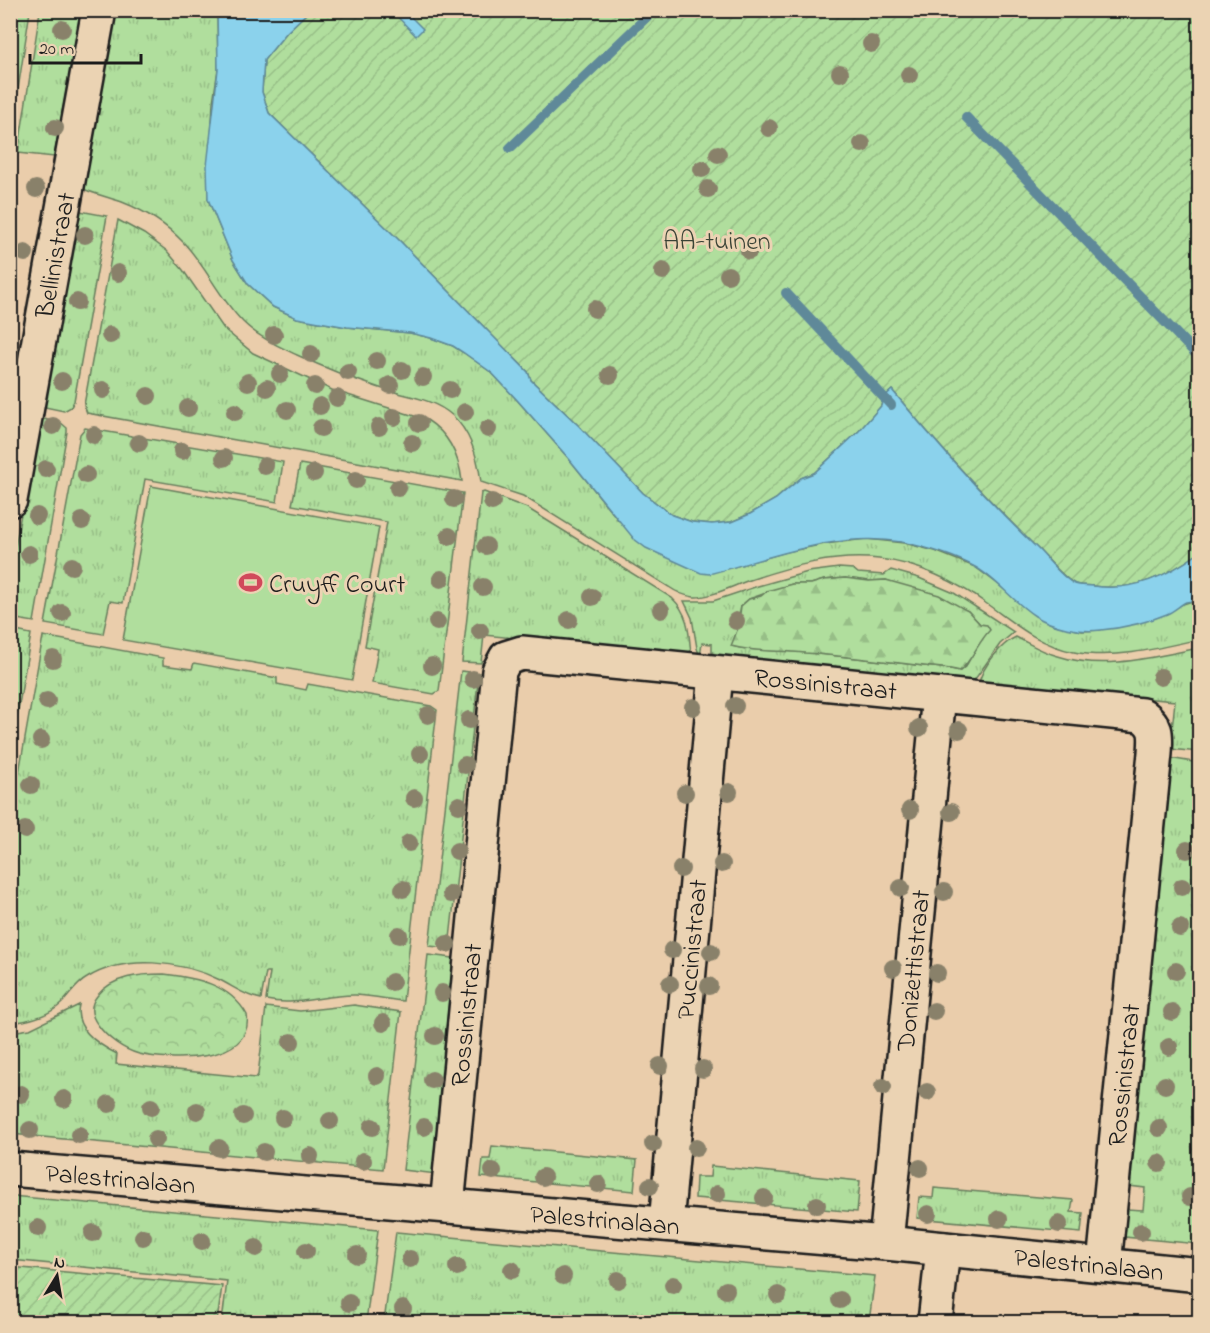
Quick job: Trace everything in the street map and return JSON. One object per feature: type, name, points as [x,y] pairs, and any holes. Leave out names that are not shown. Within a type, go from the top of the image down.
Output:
[{"type":"street","name":"Bellinistraat","points":[[10,500],[99,10]]},
{"type":"street","name":"Rossinistraat","points":[[447,1206],[499,671],[506,658],[522,653],[1142,716],[1152,723],[1156,736],[1155,753],[1104,1265]]},
{"type":"street","name":"Puccinistraat","points":[[666,1224],[716,674]]},
{"type":"street","name":"Donizettistraat","points":[[886,1244],[939,696]]},
{"type":"street","name":"Palestrinalaan","points":[[10,1168],[666,1224],[1200,1275]]},
{"type":"street","points":[[935,1323],[943,1249]]},
{"type":"green space","points":[[10,11],[30,11],[11,135]]},
{"type":"green space","points":[[40,11],[81,11],[54,157],[18,153]]},
{"type":"green space","points":[[112,11],[217,11],[218,69],[213,102],[208,199],[233,260],[248,284],[273,307],[297,318],[347,327],[410,333],[453,346],[464,353],[492,373],[518,401],[619,521],[730,568],[825,544],[866,539],[904,543],[935,551],[975,567],[1052,624],[1082,631],[1100,630],[1199,599],[1199,639],[1121,654],[1089,654],[1061,649],[1038,639],[950,581],[922,569],[879,559],[846,558],[813,562],[700,597],[681,594],[523,496],[481,482],[476,455],[465,430],[445,410],[427,401],[377,387],[337,372],[262,337],[234,313],[199,261],[170,229],[131,206],[79,187]]},
{"type":"green space","name":"AA-tuinen","points":[[309,11],[1199,11],[1199,553],[1175,569],[1136,584],[1108,587],[1075,584],[1061,573],[982,491],[892,390],[883,398],[881,406],[859,431],[814,473],[801,478],[776,499],[750,514],[731,522],[712,524],[692,522],[672,515],[643,493],[531,380],[528,372],[401,242],[269,113],[262,92],[264,60],[287,32]]},
{"type":"green space","points":[[80,211],[107,216],[74,401],[71,407],[64,411],[40,406],[74,214]]},
{"type":"green space","points":[[118,220],[144,234],[167,251],[224,329],[253,353],[332,390],[427,420],[435,426],[452,446],[462,481],[87,413],[84,405]]},
{"type":"green space","points":[[38,418],[60,422],[67,428],[67,432],[34,622],[11,618],[11,570]]},
{"type":"green space","points":[[85,428],[283,462],[277,502],[145,479],[123,603],[110,601],[103,634],[45,624],[80,434]]},
{"type":"green space","points":[[300,464],[463,493],[439,691],[434,694],[372,683],[378,649],[365,646],[387,522],[292,505]]},
{"type":"green space","name":"Cruyff Court","points":[[151,486],[379,527],[352,680],[123,640]]},
{"type":"green space","points":[[484,492],[527,508],[672,598],[685,617],[691,655],[484,635],[481,663],[462,662],[481,493]]},
{"type":"green space","points":[[839,568],[853,569],[858,573],[884,575],[891,570],[919,578],[954,593],[1014,632],[1000,644],[973,682],[712,658],[712,644],[702,643],[700,657],[692,618],[684,601],[713,601],[808,572]],"holes":[[[845,578],[869,581],[886,580],[968,611],[980,624],[983,636],[966,666],[960,671],[831,655],[732,646],[738,628],[741,606],[749,599],[792,584],[811,584]]]},
{"type":"green space","points":[[845,578],[869,581],[886,580],[939,595],[968,611],[980,624],[987,625],[990,630],[960,671],[849,657],[731,646],[738,628],[741,606],[749,599],[792,584],[811,584]]},
{"type":"green space","points":[[10,630],[31,634],[11,752]]},
{"type":"green space","points":[[43,636],[163,658],[163,665],[192,669],[194,663],[277,678],[277,684],[306,690],[308,684],[431,706],[437,710],[403,1001],[345,995],[278,1002],[266,1000],[270,972],[266,972],[261,999],[245,994],[205,973],[188,968],[135,963],[102,970],[83,980],[61,1004],[50,1012],[11,1023],[11,818]]},
{"type":"green space","points":[[1016,637],[1052,654],[1093,662],[1128,661],[1199,648],[1199,752],[1170,749],[1175,701],[979,683],[993,656]]},
{"type":"green space","points":[[461,671],[479,673],[449,948],[429,946]]},
{"type":"green space","points":[[1169,758],[1199,763],[1199,1244],[1124,1237],[1127,1209],[1143,1210],[1145,1188],[1129,1186]]},
{"type":"green space","points":[[428,955],[453,958],[437,1126],[442,1127],[437,1174],[403,1170]]},
{"type":"green space","points":[[164,974],[212,984],[231,996],[247,1015],[246,1031],[237,1043],[224,1051],[207,1056],[170,1058],[139,1054],[111,1039],[92,1015],[93,1003],[97,996],[103,989],[119,980]]},
{"type":"green space","points":[[79,1005],[78,1014],[84,1029],[95,1041],[117,1054],[116,1064],[256,1078],[266,1007],[300,1011],[354,1005],[401,1012],[383,1169],[11,1134],[11,1032],[30,1029]]},
{"type":"green space","points":[[492,1146],[637,1160],[634,1191],[481,1177],[483,1159],[490,1159]]},
{"type":"green space","points":[[711,1166],[860,1181],[857,1212],[695,1198],[696,1177],[710,1177]]},
{"type":"green space","points":[[934,1188],[1073,1200],[1071,1212],[1083,1213],[1081,1233],[917,1218],[919,1197],[933,1198]]},
{"type":"green space","points":[[11,1196],[378,1230],[366,1322],[222,1322],[227,1281],[11,1260]]},
{"type":"green space","points":[[396,1232],[875,1276],[869,1322],[384,1322]]},
{"type":"green space","points":[[10,1267],[222,1286],[217,1322],[11,1322]]},
{"type":"water","points":[[217,11],[309,11],[287,32],[264,60],[262,92],[269,113],[401,242],[528,372],[531,380],[643,493],[672,515],[692,522],[712,524],[731,522],[750,514],[776,499],[801,478],[814,473],[859,431],[881,406],[883,398],[892,390],[981,491],[1070,581],[1079,585],[1108,587],[1136,584],[1175,569],[1199,553],[1199,599],[1186,602],[1167,614],[1143,622],[1084,631],[1058,626],[1035,616],[991,578],[966,563],[939,552],[901,542],[852,540],[828,543],[709,574],[701,573],[646,548],[634,539],[570,460],[492,373],[464,353],[453,346],[410,333],[347,327],[297,318],[273,307],[248,284],[233,260],[208,199],[207,166],[218,69]]},
{"type":"water","points":[[392,11],[405,11],[423,29],[416,36]]},
{"type":"waterway","points":[[510,148],[654,10]]},
{"type":"waterway","points":[[966,117],[1200,358]]},
{"type":"waterway","points":[[786,293],[891,405]]},
{"type":"place","name":"Cruyff Court","points":[[251,583]]}]
